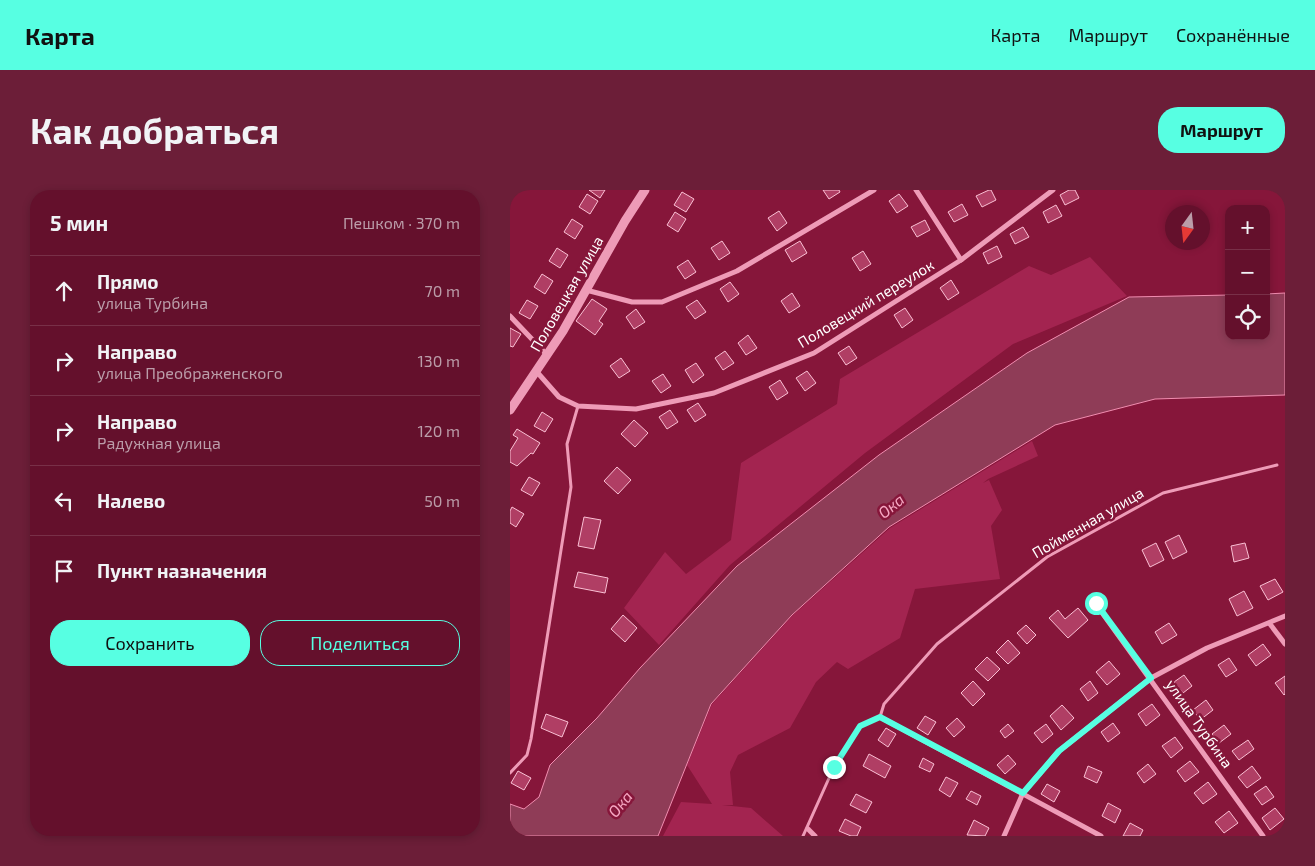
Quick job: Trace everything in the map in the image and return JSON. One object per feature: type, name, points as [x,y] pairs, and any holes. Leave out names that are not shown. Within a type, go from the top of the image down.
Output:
[{"type":"street","name":"Половецкая улица","points":[[510,410],[537,372],[625,221],[646,190]]},
{"type":"street","points":[[586,290],[632,302],[662,302],[737,271],[874,190]]},
{"type":"street","points":[[916,190],[961,260]]},
{"type":"street","name":"Половецкий переулок","points":[[537,372],[559,397],[578,406],[636,408],[714,394],[814,352],[961,260],[1053,190]]},
{"type":"street","points":[[510,316],[547,355]]},
{"type":"street","name":"улица Турбина","points":[[1096,603],[1263,836]]},
{"type":"street","points":[[1004,836],[1023,793],[1059,751],[1151,678],[1207,648],[1270,624],[1285,616]]},
{"type":"street","points":[[1270,624],[1285,644]]},
{"type":"street","points":[[880,717],[1101,836]]},
{"type":"street","points":[[808,829],[815,836]]},
{"type":"lane","points":[[510,773],[527,755],[531,739],[571,487],[567,444],[578,406]]},
{"type":"lane","name":"Пойменная улица","points":[[880,717],[884,704],[937,644],[1047,557],[1163,493],[1277,465]]},
{"type":"lane","points":[[803,836],[808,829],[834,767],[860,726],[880,717]]},
{"type":"shaded area","points":[[1090,257],[1127,296],[1013,344],[865,453],[730,565],[659,645],[624,608],[665,552],[686,574],[731,540],[741,463],[837,404],[840,379],[1029,266],[1051,275]]},
{"type":"shaded area","points":[[1032,441],[1038,456],[988,479],[983,483],[989,480],[1002,510],[991,526],[1000,579],[915,589],[900,638],[848,669],[837,662],[816,682],[790,728],[738,755],[730,772],[733,805],[722,805],[751,808],[783,836],[663,836],[681,802],[712,804],[687,765],[712,704],[793,615],[890,528]]},
{"type":"water","name":"Ока","points":[[1285,293],[1285,395],[1155,399],[1055,425],[889,527],[792,615],[711,704],[658,836],[512,836],[510,834],[510,804],[524,809],[539,797],[550,765],[597,718],[640,668],[737,566],[879,455],[1027,353],[1129,297],[1225,295],[1225,340],[1270,340],[1270,294]]},
{"type":"building","points":[[589,190],[605,190],[600,198]]},
{"type":"building","points":[[823,190],[839,190],[840,192],[829,199]]},
{"type":"building","points":[[991,190],[996,200],[982,207],[976,196]]},
{"type":"building","points":[[1069,190],[1075,190],[1079,198],[1065,205],[1060,195]]},
{"type":"building","points":[[682,192],[694,199],[686,212],[674,205]]},
{"type":"building","points":[[587,194],[598,201],[590,214],[579,207]]},
{"type":"building","points":[[899,194],[908,206],[897,213],[889,201]]},
{"type":"building","points":[[962,204],[968,215],[954,222],[948,212]]},
{"type":"building","points":[[1056,205],[1062,216],[1048,223],[1043,212]]},
{"type":"building","points":[[779,211],[787,223],[777,231],[768,218]]},
{"type":"building","points":[[675,212],[686,219],[678,232],[667,225]]},
{"type":"building","points":[[572,219],[583,226],[575,239],[564,232]]},
{"type":"building","points":[[925,220],[930,230],[917,237],[911,227]]},
{"type":"building","points":[[1023,227],[1029,237],[1015,244],[1010,234]]},
{"type":"building","points":[[722,241],[730,253],[719,260],[711,248]]},
{"type":"building","points":[[800,241],[807,253],[792,262],[785,250]]},
{"type":"building","points":[[997,246],[1002,257],[988,264],[983,253]]},
{"type":"building","points":[[557,248],[568,255],[560,268],[549,261]]},
{"type":"building","points":[[863,251],[871,264],[860,271],[852,258]]},
{"type":"building","points":[[688,260],[696,272],[685,279],[677,267]]},
{"type":"building","points":[[542,274],[553,281],[545,294],[534,287]]},
{"type":"building","points":[[951,280],[959,293],[948,300],[940,288]]},
{"type":"building","points":[[730,282],[739,294],[728,302],[720,289]]},
{"type":"building","points":[[792,293],[800,306],[789,313],[781,301]]},
{"type":"building","points":[[592,299],[607,309],[599,321],[603,324],[595,335],[576,321]]},
{"type":"building","points":[[527,300],[538,306],[530,319],[519,313]]},
{"type":"building","points":[[697,300],[706,312],[695,319],[686,307]]},
{"type":"building","points":[[905,308],[913,320],[902,328],[894,315]]},
{"type":"building","points":[[636,309],[645,322],[634,329],[626,317]]},
{"type":"building","points":[[510,328],[521,334],[513,347],[510,346]]},
{"type":"building","points":[[748,335],[757,348],[746,355],[738,343]]},
{"type":"building","points":[[849,346],[857,358],[846,365],[838,353]]},
{"type":"building","points":[[725,351],[734,363],[723,370],[715,358]]},
{"type":"building","points":[[621,358],[630,371],[619,378],[610,366]]},
{"type":"building","points":[[696,363],[704,375],[693,383],[685,370]]},
{"type":"building","points":[[807,371],[816,383],[805,391],[796,378]]},
{"type":"building","points":[[663,374],[671,386],[661,393],[652,381]]},
{"type":"building","points":[[780,380],[788,393],[777,400],[769,387]]},
{"type":"building","points":[[698,403],[706,415],[695,422],[687,410]]},
{"type":"building","points":[[670,410],[678,422],[667,429],[659,417]]},
{"type":"building","points":[[542,412],[553,419],[545,432],[534,426]]},
{"type":"building","points":[[634,420],[648,433],[635,447],[621,434]]},
{"type":"building","points":[[517,429],[540,443],[533,454],[531,453],[517,466],[510,462],[510,451],[518,438],[513,435]]},
{"type":"building","points":[[617,467],[631,480],[618,494],[604,481]]},
{"type":"building","points":[[529,477],[540,483],[532,496],[521,490]]},
{"type":"building","points":[[512,507],[524,514],[516,527],[510,523]]},
{"type":"building","points":[[584,517],[601,520],[594,549],[578,546]]},
{"type":"building","points":[[1179,535],[1187,552],[1173,559],[1165,542]]},
{"type":"building","points":[[1156,543],[1164,560],[1150,567],[1142,550]]},
{"type":"building","points":[[1245,543],[1249,558],[1234,562],[1231,546]]},
{"type":"building","points":[[578,572],[608,578],[605,593],[574,587]]},
{"type":"building","points":[[1275,579],[1283,592],[1268,600],[1260,586]]},
{"type":"building","points":[[1244,591],[1253,608],[1237,616],[1229,599]]},
{"type":"building","points":[[1078,608],[1088,620],[1068,638],[1049,618],[1058,610],[1065,619]]},
{"type":"building","points":[[623,615],[637,628],[625,642],[611,629]]},
{"type":"building","points":[[1169,623],[1177,635],[1162,644],[1155,632]]},
{"type":"building","points":[[1026,625],[1036,635],[1027,644],[1017,633]]},
{"type":"building","points":[[1008,640],[1020,653],[1008,664],[996,652]]},
{"type":"building","points":[[1263,644],[1271,655],[1256,666],[1248,655]]},
{"type":"building","points":[[987,657],[1000,669],[988,681],[975,669]]},
{"type":"building","points":[[1229,658],[1237,670],[1226,677],[1218,665]]},
{"type":"building","points":[[1109,661],[1120,674],[1107,685],[1096,672]]},
{"type":"building","points":[[1184,675],[1192,686],[1183,693],[1174,682]]},
{"type":"building","points":[[1285,676],[1285,694],[1284,695],[1275,683]]},
{"type":"building","points":[[973,681],[985,694],[973,706],[961,693]]},
{"type":"building","points":[[1090,681],[1098,693],[1088,701],[1080,689]]},
{"type":"building","points":[[1206,700],[1213,710],[1200,720],[1193,710]]},
{"type":"building","points":[[1152,704],[1160,715],[1146,726],[1138,714]]},
{"type":"building","points":[[1062,705],[1074,718],[1061,730],[1050,716]]},
{"type":"building","points":[[546,714],[568,722],[562,737],[541,728]]},
{"type":"building","points":[[925,716],[936,722],[928,735],[917,728]]},
{"type":"building","points":[[957,718],[965,727],[954,737],[946,728]]},
{"type":"building","points":[[1113,723],[1120,733],[1108,742],[1101,732]]},
{"type":"building","points":[[1008,724],[1014,731],[1005,738],[1000,731]]},
{"type":"building","points":[[1046,724],[1053,734],[1042,743],[1034,733]]},
{"type":"building","points":[[1224,725],[1231,734],[1219,743],[1212,734]]},
{"type":"building","points":[[886,728],[896,734],[888,747],[878,740]]},
{"type":"building","points":[[1175,737],[1183,748],[1171,758],[1162,746]]},
{"type":"building","points":[[1248,740],[1254,749],[1239,760],[1232,751]]},
{"type":"building","points":[[869,754],[891,766],[885,778],[863,766]]},
{"type":"building","points":[[1008,755],[1016,764],[1005,774],[997,765]]},
{"type":"building","points":[[923,758],[934,764],[930,772],[919,767]]},
{"type":"building","points":[[1190,761],[1199,772],[1185,782],[1177,771]]},
{"type":"building","points":[[1148,764],[1156,774],[1144,783],[1137,773]]},
{"type":"building","points":[[1088,766],[1102,772],[1097,783],[1084,777]]},
{"type":"building","points":[[1252,766],[1261,778],[1247,788],[1238,777]]},
{"type":"building","points":[[518,771],[531,778],[524,790],[511,783]]},
{"type":"building","points":[[946,777],[958,783],[950,797],[939,790]]},
{"type":"building","points":[[1208,782],[1217,794],[1203,804],[1194,793]]},
{"type":"building","points":[[1047,784],[1060,791],[1054,802],[1041,794]]},
{"type":"building","points":[[1266,786],[1274,797],[1262,805],[1254,794]]},
{"type":"building","points":[[971,791],[981,796],[977,805],[966,799]]},
{"type":"building","points":[[856,794],[872,802],[866,813],[850,805]]},
{"type":"building","points":[[1108,803],[1121,810],[1115,823],[1102,816]]},
{"type":"building","points":[[1275,808],[1284,819],[1270,830],[1262,818]]},
{"type":"building","points":[[1229,811],[1238,823],[1224,833],[1215,822]]},
{"type":"building","points":[[845,819],[861,827],[857,836],[851,836],[839,831]]},
{"type":"building","points":[[974,820],[989,828],[985,836],[967,835]]},
{"type":"building","points":[[1130,823],[1143,830],[1140,836],[1123,836]]},
{"type":"route","points":[[834,767],[860,726],[880,717],[1023,793],[1059,751],[1151,678],[1096,603]]}]
